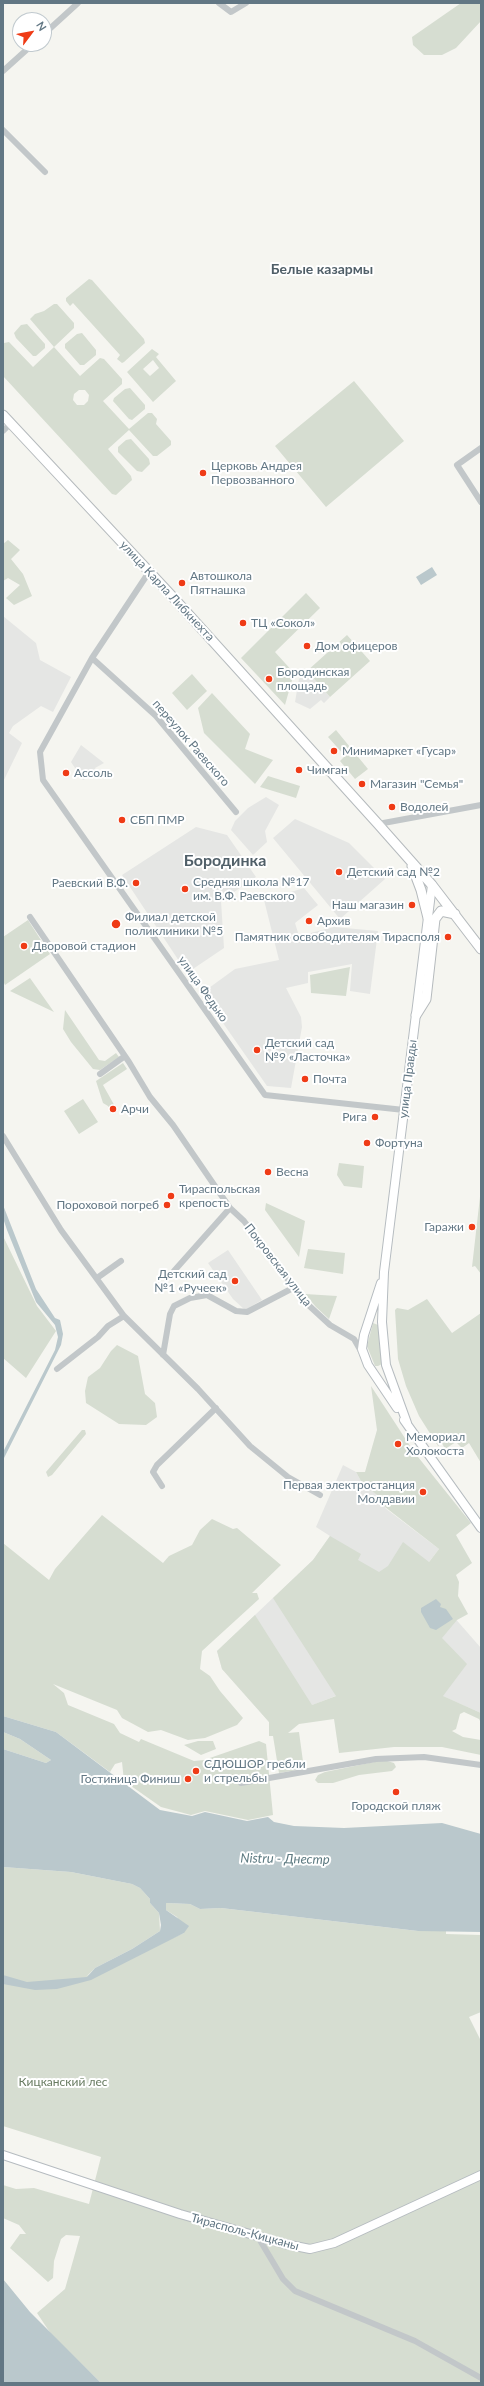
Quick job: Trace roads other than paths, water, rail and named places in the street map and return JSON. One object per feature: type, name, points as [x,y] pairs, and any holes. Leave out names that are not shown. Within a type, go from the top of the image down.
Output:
[{"type":"main road","name":"улица Карла Либкнехта","points":[[3,415],[149,572],[378,824]]},
{"type":"main road","points":[[378,824],[432,885],[481,949]]},
{"type":"main road","points":[[409,859],[419,883],[428,918]]},
{"type":"main road","name":"улица Правды","points":[[386,1366],[382,1322],[384,1272],[432,885]]},
{"type":"main road","points":[[416,1015],[426,999],[435,918],[441,911],[447,911],[456,915]]},
{"type":"main road","name":"улица Правды","points":[[365,1359],[362,1346],[364,1335],[384,1272]]},
{"type":"main road","points":[[369,1320],[378,1318],[382,1322]]},
{"type":"main road","points":[[365,1359],[407,1423],[481,1528]]},
{"type":"main road","points":[[372,1371],[380,1371],[386,1366],[407,1423]]},
{"type":"main road","name":"Тирасполь-Кицканы","points":[[3,2155],[180,2214],[299,2248],[320,2247],[334,2243],[481,2175]]},
{"type":"street","points":[[52,27],[78,3]]},
{"type":"street","points":[[219,3],[231,12],[246,3]]},
{"type":"street","points":[[3,71],[24,52]]},
{"type":"street","points":[[3,130],[45,172]]},
{"type":"street","points":[[3,431],[11,423]]},
{"type":"street","points":[[481,448],[457,465],[481,502]]},
{"type":"street","points":[[92,658],[149,572]]},
{"type":"street","name":"улица Федько","points":[[92,658],[40,752],[43,780],[265,1095],[404,1110]]},
{"type":"street","name":"переулок Раевского","points":[[92,658],[156,716],[236,812]]},
{"type":"street","points":[[378,824],[480,806]]},
{"type":"street","name":"Покровская улица","points":[[30,917],[125,1056],[150,1097],[173,1125],[230,1208],[244,1221],[293,1288],[330,1325],[354,1339]]},
{"type":"street","points":[[100,1074],[125,1056]]},
{"type":"street","points":[[3,1136],[61,1230],[124,1316],[216,1408],[250,1446],[288,1477],[320,1495]]},
{"type":"street","points":[[174,1271],[230,1208]]},
{"type":"street","points":[[97,1278],[121,1261]]},
{"type":"street","points":[[163,1355],[170,1314],[174,1306],[190,1298],[207,1295],[236,1312],[247,1312],[293,1288]]},
{"type":"street","points":[[58,1369],[98,1337],[108,1326],[124,1316]]},
{"type":"street","points":[[364,1335],[354,1339],[365,1359]]},
{"type":"street","points":[[162,1486],[153,1472],[157,1465],[216,1408]]},
{"type":"street","points":[[241,1784],[376,1758],[424,1757],[481,1765]]},
{"type":"street","points":[[258,2237],[283,2279],[295,2291],[415,2341],[481,2378]]},
{"type":"water","points":[[432,567],[437,575],[421,585],[416,577]]},
{"type":"water","points":[[3,1205],[36,1289],[55,1318],[60,1320],[63,1334],[61,1345],[3,1460],[3,1452],[55,1350],[58,1337],[55,1325],[36,1302],[7,1230],[3,1218]]},
{"type":"water","points":[[436,1599],[441,1604],[440,1607],[446,1609],[453,1619],[436,1630],[430,1628],[421,1612],[421,1608]]},
{"type":"water","name":"Nistru - Днестр","points":[[3,1716],[56,1732],[160,1810],[192,1816],[205,1812],[247,1821],[268,1817],[274,1822],[294,1826],[344,1828],[442,1823],[481,1834],[481,1932],[418,1931],[221,1908],[200,1909],[190,1904],[166,1903],[166,1910],[189,1926],[184,1933],[91,1980],[57,1989],[35,1990],[3,1984],[3,1975],[27,1982],[87,1977],[95,1968],[132,1949],[160,1931],[161,1925],[159,1913],[150,1903],[150,1899],[140,1888],[132,1884],[71,1872],[3,1867],[3,1749],[46,1763],[51,1760],[20,1739],[3,1732]]},
{"type":"water","points":[[3,2279],[30,2312],[101,2383],[3,2383]]},
{"type":"place","name":"Церковь Андрея Первозванного","points":[[203,473]]},
{"type":"place","name":"Автошкола Пятнашка","points":[[182,583]]},
{"type":"place","name":"ТЦ «Сокол»","points":[[243,623]]},
{"type":"place","name":"Дом офицеров","points":[[307,646]]},
{"type":"place","name":"Бородинская площадь","points":[[269,679]]},
{"type":"place","name":"Минимаркет «Гусар»","points":[[334,751]]},
{"type":"place","name":"Чимган","points":[[299,770]]},
{"type":"place","name":"Ассоль","points":[[66,773]]},
{"type":"place","name":"Магазин \"Семья\"","points":[[362,784]]},
{"type":"place","name":"Водолей","points":[[392,807]]},
{"type":"place","name":"СБП ПМР","points":[[122,820]]},
{"type":"place","name":"Детский сад №2","points":[[339,872]]},
{"type":"place","name":"Раевский В.Ф.","points":[[136,883]]},
{"type":"place","name":"Средняя школа №17 им. В.Ф. Раевского","points":[[185,889]]},
{"type":"place","name":"Наш магазин","points":[[412,905]]},
{"type":"place","name":"Архив","points":[[309,921]]},
{"type":"place","name":"Филиал детской поликлиники №5","points":[[116,924]]},
{"type":"place","name":"Памятник освободителям Тирасполя","points":[[448,937]]},
{"type":"place","name":"Дворовой стадион","points":[[24,946]]},
{"type":"place","name":"Детский сад №9 «Ласточка»","points":[[257,1050]]},
{"type":"place","name":"Почта","points":[[305,1079]]},
{"type":"place","name":"Арчи","points":[[113,1109]]},
{"type":"place","name":"Рига","points":[[375,1117]]},
{"type":"place","name":"Фортуна","points":[[367,1143]]},
{"type":"place","name":"Весна","points":[[268,1172]]},
{"type":"place","name":"Тираспольская крепость","points":[[171,1196]]},
{"type":"place","name":"Пороховой погреб","points":[[167,1205]]},
{"type":"place","name":"Гаражи","points":[[472,1227]]},
{"type":"place","name":"Детский сад №1 «Ручеек»","points":[[235,1281]]},
{"type":"place","name":"Мемориал Холокоста","points":[[398,1444]]},
{"type":"place","name":"Первая электростанция Молдавии","points":[[423,1492]]},
{"type":"place","name":"СДЮШОР гребли и стрельбы","points":[[196,1771]]},
{"type":"place","name":"Гостиница Финиш","points":[[188,1779]]},
{"type":"place","name":"Городской пляж","points":[[396,1792]]},
{"type":"district","name":"Белые казармы","points":[[322,269]]},
{"type":"district","name":"Бородинка","points":[[225,861]]},
{"type":"park label","name":"Кицканский лес","points":[[63,2082]]}]
